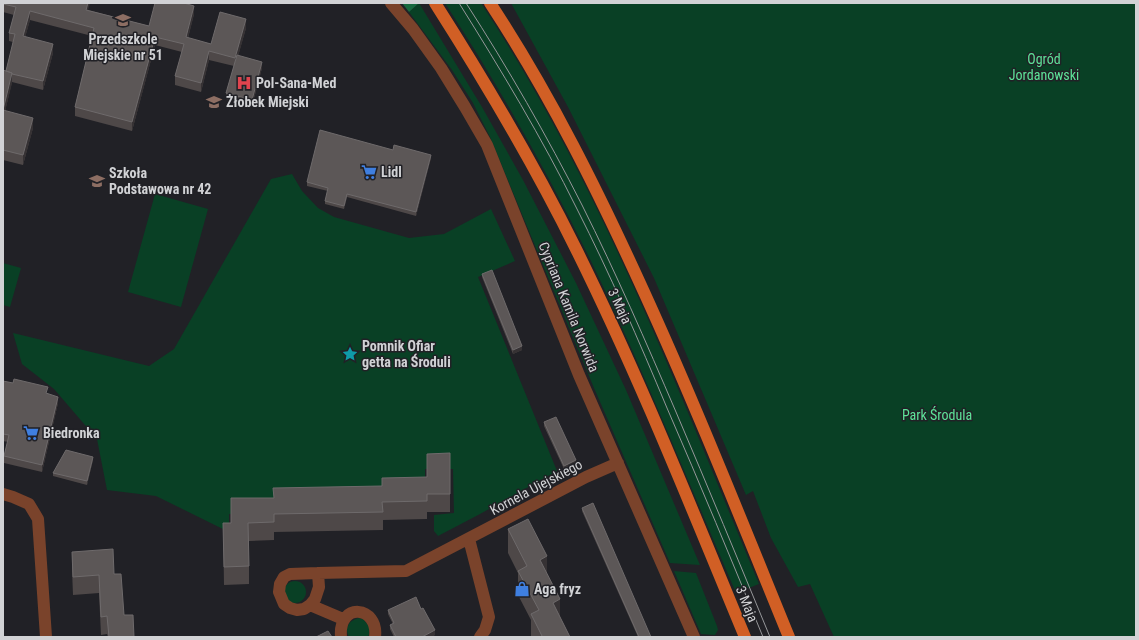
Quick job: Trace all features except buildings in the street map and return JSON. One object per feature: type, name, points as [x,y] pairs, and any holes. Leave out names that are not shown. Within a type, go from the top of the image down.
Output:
[{"type":"main road","name":"3 Maja","points":[[435,3],[509,123],[576,248],[609,317],[654,420],[745,637]]},
{"type":"main road","name":"3 Maja","points":[[490,3],[514,39],[555,110],[589,174],[665,338],[789,637]]},
{"type":"street","name":"Cypriana Kamila Norwida","points":[[391,3],[441,68],[466,107],[487,145],[579,375],[694,637]]},
{"type":"street","name":"Kornela Ujejskiego","points":[[310,605],[304,609],[290,608],[284,604],[279,592],[280,584],[284,577],[290,574],[406,571],[586,477],[618,463]]},
{"type":"street","points":[[3,494],[30,504],[38,519],[46,637]]},
{"type":"street","points":[[469,539],[489,617],[485,630],[480,637]]},
{"type":"street","points":[[318,573],[319,587],[315,599],[310,605],[343,619]]},
{"type":"street","points":[[341,637],[343,619],[348,614],[354,612],[371,617],[376,629],[374,637]]},
{"type":"green space","points":[[402,3],[419,3],[409,12]]},
{"type":"green space","points":[[419,3],[482,107],[523,180],[576,283],[626,390],[700,565],[670,563],[594,388],[490,137],[473,103],[452,70],[409,12]]},
{"type":"green space","points":[[445,3],[481,3],[524,72],[563,142],[634,287],[759,584],[736,593],[647,383],[590,259],[557,193],[521,129],[484,65]]},
{"type":"green space","name":"Park Środula","points":[[511,3],[1136,3],[1136,637],[834,637],[810,584],[798,587],[771,538],[753,491],[746,495],[654,278],[568,107]]},
{"type":"green space","points":[[292,174],[302,191],[318,208],[334,217],[409,238],[444,234],[491,209],[515,261],[478,277],[557,471],[438,536],[434,531],[434,515],[454,513],[453,469],[425,469],[425,494],[271,513],[229,514],[229,532],[156,496],[107,490],[97,439],[54,389],[22,364],[13,333],[149,366],[174,349],[271,179]]},
{"type":"green space","points":[[155,194],[208,209],[181,307],[128,292]]},
{"type":"green space","points":[[3,263],[21,268],[10,307],[3,305]]},
{"type":"green space","points":[[674,571],[696,573],[717,626],[718,630],[715,635],[701,634]]},
{"type":"green space","points":[[291,581],[299,581],[306,588],[306,596],[299,603],[291,603],[284,596],[284,588]]},
{"type":"green space","points":[[355,619],[363,619],[369,626],[369,635],[367,637],[349,637],[347,631],[348,625]]},
{"type":"tram line","points":[[459,3],[506,79],[535,130],[564,183],[601,258],[646,358],[763,637]]},
{"type":"tram line","points":[[466,3],[497,52],[541,128],[595,231],[665,386],[770,637]]},
{"type":"place","name":"Przedszkole Miejskie nr 51","points":[[123,20]]},
{"type":"place","name":"Pol-Sana-Med","points":[[244,83]]},
{"type":"place","name":"Żłobek Miejski","points":[[214,102]]},
{"type":"place","name":"Lidl","points":[[369,172]]},
{"type":"place","name":"Szkoła Podstawowa nr 42","points":[[97,181]]},
{"type":"place","name":"Pomnik Ofiar getta na Środuli","points":[[350,354]]},
{"type":"place","name":"Biedronka","points":[[31,433]]},
{"type":"place","name":"Aga fryz","points":[[522,589]]},
{"type":"park label","name":"Ogród Jordanowski","points":[[1044,68]]}]
